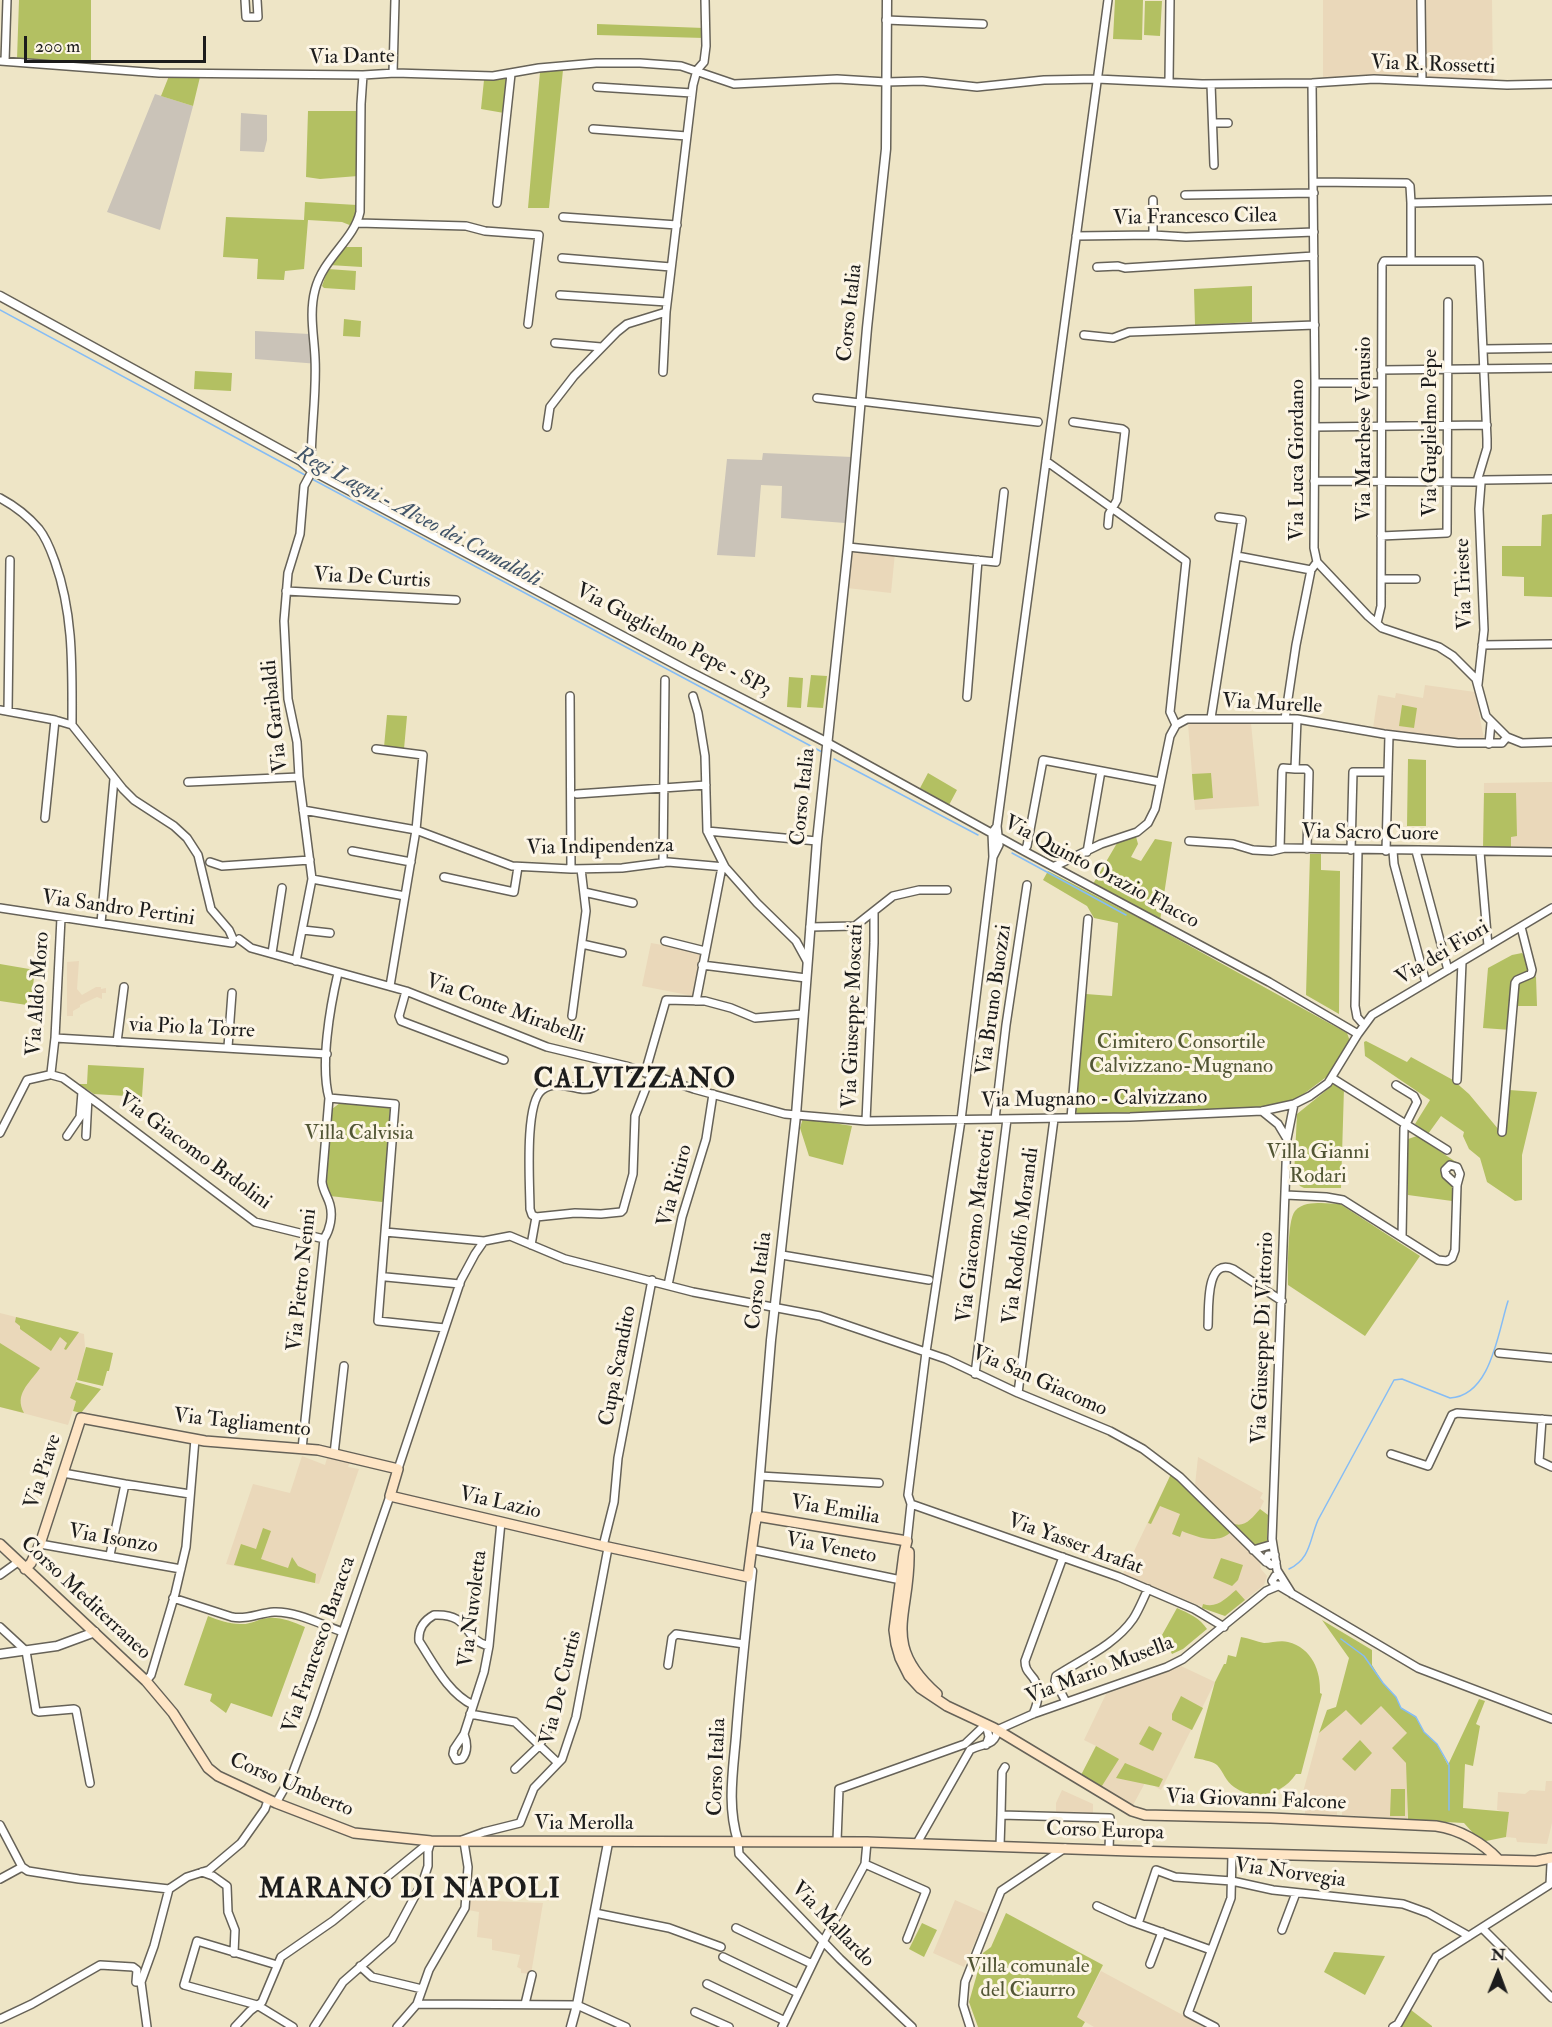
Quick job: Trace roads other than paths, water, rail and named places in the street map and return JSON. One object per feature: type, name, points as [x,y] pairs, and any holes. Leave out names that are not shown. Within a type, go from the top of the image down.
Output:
[{"type":"main road","name":"Via Tagliamento","points":[[81,1418],[195,1439],[334,1454],[398,1469]]},
{"type":"main road","name":"Via Piave","points":[[21,1565],[31,1563],[40,1544],[81,1418]]},
{"type":"main road","points":[[390,1496],[398,1469]]},
{"type":"main road","name":"Via Lazio","points":[[390,1496],[749,1582]]},
{"type":"main road","name":"Via Emilia","points":[[756,1516],[907,1541]]},
{"type":"main road","name":"Corso Italia","points":[[749,1582],[756,1516]]},
{"type":"main road","points":[[907,1541],[894,1630],[900,1659],[909,1676],[920,1688],[937,1700],[957,1709]]},
{"type":"main road","points":[[907,1541],[910,1554],[901,1628],[902,1642],[916,1673],[957,1709]]},
{"type":"main road","name":"Corso Mediterraneo","points":[[0,1544],[146,1681]]},
{"type":"main road","name":"Corso Umberto","points":[[146,1681],[172,1713],[208,1768],[233,1785],[354,1833],[431,1841]]},
{"type":"main road","name":"Via Giovanni Falcone","points":[[957,1709],[997,1730],[1138,1814],[1436,1826],[1450,1828],[1469,1838],[1488,1849],[1499,1860]]},
{"type":"main road","points":[[1469,1838],[1475,1851],[1470,1859]]},
{"type":"main road","name":"Via Merolla","points":[[431,1841],[608,1843],[738,1841]]},
{"type":"main road","name":"Corso Europa","points":[[738,1841],[837,1841],[1232,1854],[1552,1861]]},
{"type":"street","points":[[3,61],[7,0]]},
{"type":"street","points":[[245,0],[246,17],[258,17],[257,0]]},
{"type":"street","points":[[393,73],[395,0]]},
{"type":"street","points":[[663,372],[667,302],[692,93],[698,70],[704,62],[706,46],[705,0]]},
{"type":"street","name":"Corso Italia","points":[[738,1841],[733,1825],[731,1797],[749,1582],[754,1550],[771,1340],[777,1307],[796,1115],[817,841],[886,149],[886,0]]},
{"type":"street","points":[[907,1541],[911,1504],[908,1495],[926,1352],[961,1120],[994,852],[999,837],[997,826],[1108,0]]},
{"type":"street","points":[[1169,82],[1170,0]]},
{"type":"street","points":[[1421,0],[1422,81]]},
{"type":"street","points":[[886,20],[983,24]]},
{"type":"street","name":"Via Dante","points":[[3,61],[159,73],[363,75],[393,73],[493,76],[539,68],[596,63],[640,63],[681,66],[734,84],[837,79],[886,82],[922,81],[977,87],[1044,80],[1097,79]]},
{"type":"street","points":[[497,203],[512,74]]},
{"type":"street","points":[[311,471],[315,357],[311,311],[315,290],[328,261],[358,223],[363,75]]},
{"type":"street","name":"Via R. Rossetti","points":[[1097,79],[1211,84],[1312,83],[1374,79],[1507,86],[1552,84]]},
{"type":"street","name":"Via Luca Giordano","points":[[1312,83],[1315,325],[1314,548],[1317,562],[1388,632],[1439,647],[1452,656],[1478,684],[1484,712],[1491,723]]},
{"type":"street","points":[[1211,84],[1214,165]]},
{"type":"street","points":[[597,87],[692,93]]},
{"type":"street","points":[[1213,123],[1228,123]]},
{"type":"street","points":[[593,129],[687,136]]},
{"type":"street","points":[[1313,182],[1407,183],[1411,187],[1411,261]]},
{"type":"street","points":[[1185,195],[1314,194]]},
{"type":"street","points":[[1153,200],[1153,235]]},
{"type":"street","points":[[1411,203],[1552,200]]},
{"type":"street","points":[[563,217],[677,225]]},
{"type":"street","points":[[358,223],[466,226],[485,231],[539,235],[528,324]]},
{"type":"street","name":"Via Francesco Cilea","points":[[1076,236],[1186,237],[1314,232]]},
{"type":"street","points":[[1097,267],[1125,268],[1314,256]]},
{"type":"street","points":[[562,258],[671,267]]},
{"type":"street","name":"Via Trieste","points":[[1411,261],[1479,262],[1487,425],[1486,448],[1479,479],[1483,567],[1482,645],[1478,684]]},
{"type":"street","name":"Via Marchese Venusio","points":[[1377,623],[1381,612],[1382,263],[1411,261]]},
{"type":"street","points":[[560,295],[667,302]]},
{"type":"street","name":"Via Guglielmo Pepe - SP3","points":[[0,296],[301,461],[311,471],[828,742]]},
{"type":"street","name":"Via Guglielmo Pepe","points":[[1381,536],[1447,534],[1448,302]]},
{"type":"street","points":[[547,427],[550,407],[601,347],[627,324],[666,312]]},
{"type":"street","points":[[1084,335],[1110,338],[1129,332],[1315,325]]},
{"type":"street","points":[[555,343],[601,347]]},
{"type":"street","points":[[1484,349],[1552,348]]},
{"type":"street","points":[[1381,370],[1552,368]]},
{"type":"street","points":[[1315,383],[1381,383]]},
{"type":"street","points":[[817,398],[1038,422]]},
{"type":"street","points":[[1073,422],[1125,431],[1117,500],[1108,517],[1108,525]]},
{"type":"street","points":[[1315,427],[1487,425]]},
{"type":"street","points":[[1046,461],[1186,561],[1170,712],[1176,725],[1166,753],[1154,814],[1137,832],[1101,844],[1055,866]]},
{"type":"street","name":"Via Garibaldi","points":[[296,961],[312,879],[299,777],[297,742],[286,676],[284,621],[288,573],[300,534],[304,486],[311,471]]},
{"type":"street","points":[[1314,481],[1552,479]]},
{"type":"street","points":[[848,547],[996,562],[1004,492]]},
{"type":"street","points":[[0,498],[17,508],[39,530],[50,548],[58,572],[66,603],[71,644],[72,725]]},
{"type":"street","points":[[1211,718],[1242,520],[1219,517]]},
{"type":"street","points":[[1237,556],[1311,570]]},
{"type":"street","points":[[0,716],[3,711],[10,560]]},
{"type":"street","points":[[967,697],[978,560]]},
{"type":"street","points":[[1285,719],[1296,645],[1311,570],[1317,562]]},
{"type":"street","points":[[1381,579],[1416,579]]},
{"type":"street","name":"Via De Curtis","points":[[286,591],[456,600]]},
{"type":"street","points":[[1482,645],[1552,644]]},
{"type":"street","points":[[663,862],[665,680]]},
{"type":"street","points":[[570,696],[571,869]]},
{"type":"street","points":[[693,696],[705,756],[707,831],[724,867],[796,941],[807,961]]},
{"type":"street","points":[[3,711],[72,725],[114,779],[134,800],[174,826],[187,838],[198,855],[211,909],[229,930],[234,941]]},
{"type":"street","name":"Via Murelle","points":[[1176,725],[1187,719],[1297,719],[1389,735],[1486,744]]},
{"type":"street","points":[[1295,769],[1297,719]]},
{"type":"street","points":[[45,819],[55,720]]},
{"type":"street","points":[[1507,737],[1502,743],[1486,744],[1491,723],[1507,737],[1522,743],[1552,742]]},
{"type":"street","points":[[1389,735],[1389,851],[1426,983]]},
{"type":"street","name":"Via Quinto Orazio Flacco","points":[[828,742],[1024,851],[1269,982],[1358,1034]]},
{"type":"street","points":[[376,749],[423,754],[416,830],[390,986]]},
{"type":"street","points":[[1024,851],[1027,846],[1043,760],[1160,782]]},
{"type":"street","points":[[1280,849],[1283,768],[1306,769],[1309,772],[1307,849]]},
{"type":"street","points":[[1087,852],[1101,771]]},
{"type":"street","points":[[1364,1025],[1357,1017],[1355,1006],[1353,772],[1388,772]]},
{"type":"street","points":[[188,782],[299,777]]},
{"type":"street","points":[[102,923],[114,779]]},
{"type":"street","points":[[577,794],[706,785]]},
{"type":"street","name":"Via Indipendenza","points":[[303,810],[416,830],[487,858],[518,867],[622,868],[663,862],[724,867]]},
{"type":"street","points":[[994,852],[992,833],[997,826]]},
{"type":"street","points":[[707,831],[817,841]]},
{"type":"street","name":"Via Sacro Cuore","points":[[1189,841],[1233,844],[1253,850],[1272,851],[1307,849],[1552,852]]},
{"type":"street","points":[[994,852],[1011,843]]},
{"type":"street","points":[[352,851],[411,862]]},
{"type":"street","points":[[1416,851],[1448,970]]},
{"type":"street","points":[[1480,852],[1488,946]]},
{"type":"street","points":[[210,862],[222,866],[310,860]]},
{"type":"street","points":[[444,877],[514,892],[518,867]]},
{"type":"street","points":[[696,1001],[724,867]]},
{"type":"street","points":[[572,1016],[586,911],[581,869]]},
{"type":"street","points":[[312,879],[405,896]]},
{"type":"street","name":"Via Bruno Buozzi","points":[[995,1119],[1006,1025],[1027,885]]},
{"type":"street","points":[[272,953],[282,888]]},
{"type":"street","name":"Via Giuseppe Moscati","points":[[810,927],[855,926],[874,913],[884,902],[905,892],[947,890]]},
{"type":"street","points":[[584,892],[633,903]]},
{"type":"street","name":"Via Sandro Pertini","points":[[0,908],[234,941]]},
{"type":"street","name":"Via dei Fiori","points":[[1358,1034],[1379,1011],[1552,908]]},
{"type":"street","name":"Via Giuseppe Moscati","points":[[866,1121],[874,913]]},
{"type":"street","name":"Via Aldo Moro","points":[[0,1133],[27,1080],[50,1075],[55,1038],[61,918]]},
{"type":"street","points":[[1071,1118],[1088,919]]},
{"type":"street","points":[[1502,1132],[1515,983],[1531,974],[1532,970],[1521,927]]},
{"type":"street","points":[[303,930],[330,933]]},
{"type":"street","name":"Via Conte Mirabelli","points":[[234,941],[296,961],[406,991],[522,1038],[713,1094],[796,1115]]},
{"type":"street","points":[[665,941],[705,951]]},
{"type":"street","points":[[582,944],[622,953]]},
{"type":"street","points":[[1457,1080],[1462,962]]},
{"type":"street","points":[[702,965],[806,978]]},
{"type":"street","name":"Via Pietro Nenni","points":[[302,1449],[324,1239],[330,1229],[331,1209],[322,1188],[322,1182],[330,1098],[326,1087],[327,1054],[338,973]]},
{"type":"street","points":[[117,1042],[124,987]]},
{"type":"street","points":[[406,991],[399,1016],[401,1021],[504,1060]]},
{"type":"street","points":[[228,1047],[232,993]]},
{"type":"street","points":[[609,1062],[602,1081],[591,1088],[558,1086],[544,1089],[537,1096],[530,1129],[529,1170],[530,1209],[532,1215],[536,1217],[575,1213],[601,1214],[623,1210],[633,1174],[635,1116],[666,1000],[696,1001],[731,1008],[755,1017],[803,1014]]},
{"type":"street","name":"Via Mugnano - Calvizzano","points":[[796,1115],[866,1121],[1054,1119],[1262,1111],[1294,1104],[1310,1096],[1332,1078],[1358,1034]]},
{"type":"street","name":"via Pio la Torre","points":[[55,1038],[327,1054]]},
{"type":"street","name":"Via Giacomo Brdolini","points":[[50,1075],[63,1078],[255,1222],[324,1239]]},
{"type":"street","points":[[1332,1078],[1447,1150]]},
{"type":"street","points":[[1396,1085],[1417,1099],[1417,1104],[1405,1124],[1402,1237]]},
{"type":"street","name":"Via Ritiro","points":[[668,1285],[688,1194],[706,1139],[713,1094]]},
{"type":"street","points":[[67,1136],[80,1118],[85,1095]]},
{"type":"street","points":[[85,1095],[86,1136]]},
{"type":"street","points":[[330,1098],[395,1104],[378,1321],[445,1328]]},
{"type":"street","name":"Via Giuseppe Di Vittorio","points":[[1294,1104],[1287,1139],[1270,1559],[1278,1581],[1292,1594],[1418,1668],[1552,1719]]},
{"type":"street","points":[[1280,1108],[1290,1123]]},
{"type":"street","points":[[1278,1124],[1280,1108]]},
{"type":"street","points":[[1262,1111],[1278,1124],[1287,1139]]},
{"type":"street","name":"Via Giacomo Matteotti","points":[[975,1374],[1007,1119]]},
{"type":"street","name":"Via Rodolfo Morandi","points":[[1018,1393],[1054,1119]]},
{"type":"street","points":[[1286,1195],[1338,1198],[1438,1260],[1447,1261],[1452,1258],[1455,1250],[1457,1185]]},
{"type":"street","points":[[531,1245],[536,1217]]},
{"type":"street","points":[[385,1232],[484,1241],[510,1236],[566,1259],[693,1292],[777,1307]]},
{"type":"street","points":[[398,1469],[460,1284],[484,1241]]},
{"type":"street","points":[[782,1255],[929,1280]]},
{"type":"street","points":[[1208,1326],[1212,1278],[1220,1268],[1233,1269],[1282,1301]]},
{"type":"street","points":[[383,1276],[460,1284]]},
{"type":"street","name":"Cupa Scandito","points":[[606,1547],[614,1502],[618,1458],[652,1280]]},
{"type":"street","name":"Via San Giacomo","points":[[777,1307],[820,1316],[946,1359],[1018,1393],[1110,1431],[1148,1452],[1180,1477],[1255,1551],[1270,1559]]},
{"type":"street","points":[[1498,1353],[1552,1358]]},
{"type":"street","points":[[334,1454],[344,1366]]},
{"type":"street","points":[[1391,1454],[1428,1466],[1452,1415],[1456,1413],[1552,1420]]},
{"type":"street","points":[[1542,1419],[1539,1461],[1552,1467]]},
{"type":"street","points":[[146,1681],[152,1675],[186,1547],[195,1439]]},
{"type":"street","points":[[63,1473],[190,1494]]},
{"type":"street","points":[[760,1476],[879,1483]]},
{"type":"street","points":[[110,1555],[124,1484]]},
{"type":"street","name":"Via Francesco Baracca","points":[[170,1889],[187,1877],[209,1870],[242,1843],[292,1775],[390,1496]]},
{"type":"street","name":"Via Yasser Arafat","points":[[911,1504],[1148,1589],[1194,1609],[1224,1627]]},
{"type":"street","name":"Via Nuvoletta","points":[[464,1734],[484,1672],[489,1646],[501,1522]]},
{"type":"street","points":[[1255,1551],[1271,1542]]},
{"type":"street","name":"Via Isonzo","points":[[40,1544],[181,1569]]},
{"type":"street","name":"Via De Curtis","points":[[460,1841],[520,1823],[534,1788],[562,1759],[576,1717],[587,1668],[606,1547]]},
{"type":"street","name":"Via Veneto","points":[[754,1550],[901,1580]]},
{"type":"street","points":[[1033,1713],[1038,1704],[1038,1691],[1035,1680],[1025,1669],[1025,1661],[1063,1557]]},
{"type":"street","points":[[0,1575],[21,1565]]},
{"type":"street","name":"Via Mario Musella","points":[[997,1730],[1033,1713],[1167,1667],[1188,1655],[1278,1581]]},
{"type":"street","points":[[1066,1702],[1055,1681],[1056,1676],[1088,1657],[1119,1634],[1133,1618],[1148,1589]]},
{"type":"street","points":[[173,1598],[240,1619],[273,1612],[285,1613],[343,1632]]},
{"type":"street","points":[[473,1706],[450,1688],[419,1641],[419,1633],[423,1623],[434,1615],[455,1618],[465,1625],[477,1642],[489,1646]]},
{"type":"street","points":[[0,1627],[26,1651],[36,1710],[39,1712],[74,1708],[76,1710],[90,1783]]},
{"type":"street","points":[[0,1654],[57,1646],[94,1632]]},
{"type":"street","points":[[669,1665],[672,1638],[675,1634],[744,1644]]},
{"type":"street","points":[[470,1714],[515,1722],[558,1763]]},
{"type":"street","points":[[986,1724],[988,1737],[986,1745]]},
{"type":"street","points":[[917,1843],[968,1755],[967,1747],[986,1724]]},
{"type":"street","points":[[515,1769],[539,1746],[550,1725]]},
{"type":"street","points":[[837,1841],[839,1789],[967,1747],[986,1745],[993,1742],[998,1734],[997,1730]]},
{"type":"street","points":[[1000,1846],[1002,1772],[1005,1767]]},
{"type":"street","points":[[1000,1815],[1110,1818],[1109,1850]]},
{"type":"street","points":[[0,1825],[22,1867],[28,1871],[170,1889],[141,1982],[147,2027]]},
{"type":"street","points":[[235,2027],[262,2002],[281,1957],[333,1921],[431,1841]]},
{"type":"street","points":[[314,2027],[343,1982],[392,1939],[423,1881],[428,1866],[431,1841]]},
{"type":"street","points":[[397,2027],[417,2004],[429,1970],[465,1908],[468,1867],[460,1841]]},
{"type":"street","name":"Via Mallardo","points":[[738,1841],[739,1854],[823,1942],[912,2027]]},
{"type":"street","points":[[707,1984],[783,2024],[823,1942],[865,1864],[867,1842]]},
{"type":"street","points":[[571,2027],[608,1843]]},
{"type":"street","points":[[970,2027],[963,2005],[965,1982],[1001,1891],[1065,1848]]},
{"type":"street","points":[[1215,2027],[1188,2013],[1231,1898],[1232,1854]]},
{"type":"street","points":[[1393,2027],[1398,2024],[1436,1957],[1551,1883],[1552,1861]]},
{"type":"street","points":[[865,1864],[926,1891],[907,1939]]},
{"type":"street","points":[[0,1880],[22,1867]]},
{"type":"street","name":"Via Norvegia","points":[[1138,1923],[1156,1870],[1175,1877],[1232,1881],[1296,1893],[1413,1906],[1470,1936]]},
{"type":"street","points":[[202,1872],[228,1886],[228,1912],[235,1930],[234,1953]]},
{"type":"street","points":[[1282,1930],[1296,1893]]},
{"type":"street","points":[[1097,1906],[1211,1950]]},
{"type":"street","points":[[595,1913],[669,1928],[721,1947]]},
{"type":"street","points":[[736,1928],[812,1964]]},
{"type":"street","points":[[1482,1928],[1552,1998]]},
{"type":"street","points":[[1150,1964],[1162,1932]]},
{"type":"street","points":[[277,1965],[197,1941],[184,1985],[257,2005],[293,2027]]},
{"type":"street","points":[[723,1957],[798,1993]]},
{"type":"street","points":[[0,2019],[32,2004],[100,1965],[133,1967],[137,1970],[136,1982],[141,1982]]},
{"type":"street","points":[[360,1966],[372,1977],[380,1980],[423,1989]]},
{"type":"street","points":[[525,2004],[532,1974]]},
{"type":"street","points":[[417,2004],[577,2005],[626,2027]]},
{"type":"street","points":[[695,2012],[729,2027]]},
{"type":"waterway","name":"Regi Lagni - Alveo dei Camaldoli","points":[[0,310],[305,475]]},
{"type":"waterway","name":"Regi Lagni - Alveo dei Camaldoli","points":[[312,479],[822,752]]},
{"type":"waterway","name":"Regi Lagni - Alveo dei Camaldoli","points":[[834,759],[978,835]]},
{"type":"waterway","name":"Regi Lagni - Alveo dei Camaldoli","points":[[1012,853],[1126,915]]},
{"type":"waterway","name":"Regi Lagni - Alveo dei Camaldoli","points":[[1289,1569],[1302,1560],[1318,1520],[1394,1380],[1402,1379],[1450,1398],[1464,1395],[1484,1375],[1496,1345],[1508,1301]]},
{"type":"waterway","name":"Regi Lagni - Alveo dei Camaldoli","points":[[1341,1639],[1364,1656],[1396,1697],[1401,1708],[1416,1717],[1424,1732],[1437,1744],[1449,1765],[1449,1810]]},
{"type":"district","name":"CALVIZZANO","points":[[635,1081]]},
{"type":"district","name":"MARANO DI NAPOLI","points":[[410,1891]]},
{"type":"park label","name":"Cimitero Consortile Calvizzano-Mugnano","points":[[1181,1055]]},
{"type":"park label","name":"Villa Calvisia","points":[[359,1134]]},
{"type":"park label","name":"Villa Gianni Rodari","points":[[1318,1165]]},
{"type":"park label","name":"Villa comunale del Ciaurro","points":[[1028,1979]]}]
